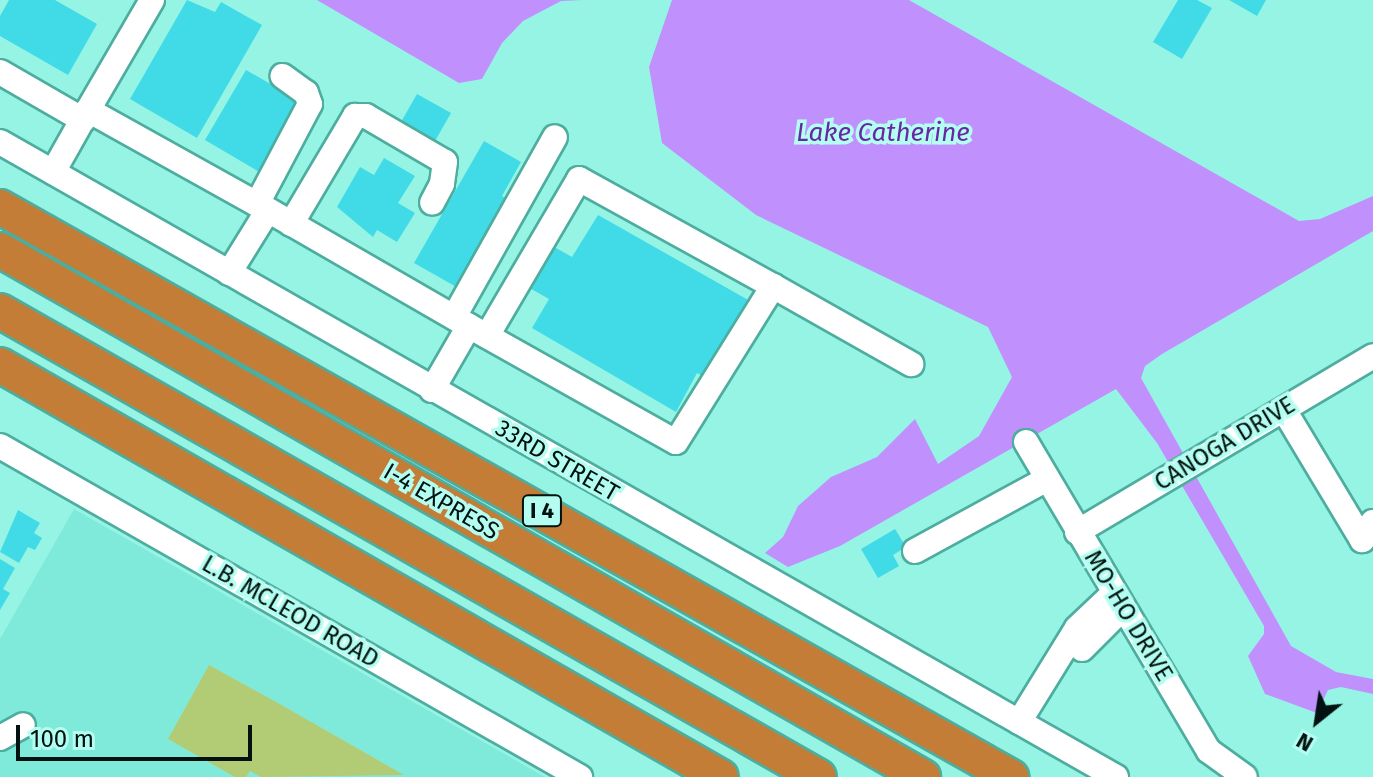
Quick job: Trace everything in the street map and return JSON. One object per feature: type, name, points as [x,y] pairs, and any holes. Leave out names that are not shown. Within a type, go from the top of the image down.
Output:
[{"type":"highway","name":"I 4","points":[[0,207],[1011,777]]},
{"type":"highway","name":"I-4 EXPRESS","points":[[0,250],[923,777]]},
{"type":"highway","points":[[0,311],[819,777]]},
{"type":"highway","points":[[6,369],[721,777]]},
{"type":"street","points":[[53,172],[152,0]]},
{"type":"street","points":[[0,72],[262,207],[676,442],[773,286]]},
{"type":"street","points":[[229,273],[310,104],[306,93],[283,76]]},
{"type":"street","points":[[291,224],[355,116],[366,116],[445,162],[442,184],[432,203]]},
{"type":"street","points":[[470,326],[555,137]]},
{"type":"street","name":"33RD STREET","points":[[0,142],[1116,777]]},
{"type":"street","points":[[432,390],[470,326],[579,179],[911,364]]},
{"type":"street","name":"CANOGA DRIVE","points":[[1077,532],[1373,356]]},
{"type":"street","points":[[1284,410],[1362,540],[1373,522]]},
{"type":"street","name":"MO-HO DRIVE","points":[[1026,442],[1209,751],[1245,777]]},
{"type":"street","name":"L.B. MCLEOD ROAD","points":[[0,446],[580,777]]},
{"type":"street","points":[[915,551],[1047,479]]},
{"type":"street","points":[[1026,726],[1118,600]]},
{"type":"street","points":[[0,738],[23,725]]},
{"type":"shaded area","points":[[74,509],[545,777],[0,777],[0,639]]},
{"type":"shaded area","points":[[209,665],[404,775],[261,777],[250,771],[246,777],[235,777],[168,739]]},
{"type":"water","points":[[317,0],[583,0],[561,1],[523,21],[502,43],[482,79],[459,83]]},
{"type":"water","name":"Lake Catherine","points":[[672,0],[909,0],[1299,221],[1320,219],[1373,196],[1373,231],[1162,354],[1145,366],[1141,378],[1291,646],[1336,672],[1373,679],[1373,694],[1341,687],[1328,690],[1317,713],[1265,694],[1248,656],[1264,634],[1264,626],[1157,443],[1116,389],[840,546],[788,567],[765,553],[783,537],[798,506],[831,477],[877,457],[915,419],[938,464],[979,436],[1012,377],[988,327],[756,215],[662,143],[649,67]]},
{"type":"building","points":[[9,0],[55,0],[97,24],[68,75],[0,36],[0,16]]},
{"type":"building","points":[[187,0],[215,12],[221,2],[262,25],[197,138],[130,99]]},
{"type":"building","points":[[1178,0],[1197,0],[1212,8],[1182,59],[1153,42]]},
{"type":"building","points":[[1229,0],[1266,0],[1257,16]]},
{"type":"building","points":[[246,70],[302,102],[261,173],[205,140]]},
{"type":"building","points":[[417,94],[451,113],[435,141],[401,122]]},
{"type":"building","points":[[484,141],[521,162],[502,196],[511,201],[460,289],[414,263]]},
{"type":"building","points":[[384,158],[415,176],[398,203],[415,213],[397,242],[377,230],[373,237],[337,207],[360,167],[374,175]]},
{"type":"building","points":[[598,215],[750,301],[706,378],[697,373],[676,412],[532,328],[549,299],[526,286],[549,244],[572,257]]},
{"type":"building","points":[[18,510],[40,523],[34,533],[42,538],[35,550],[28,547],[19,563],[0,552]]},
{"type":"building","points":[[895,529],[906,547],[893,555],[899,566],[878,578],[861,549]]},
{"type":"building","points":[[0,559],[15,568],[3,589],[10,593],[0,610]]}]
